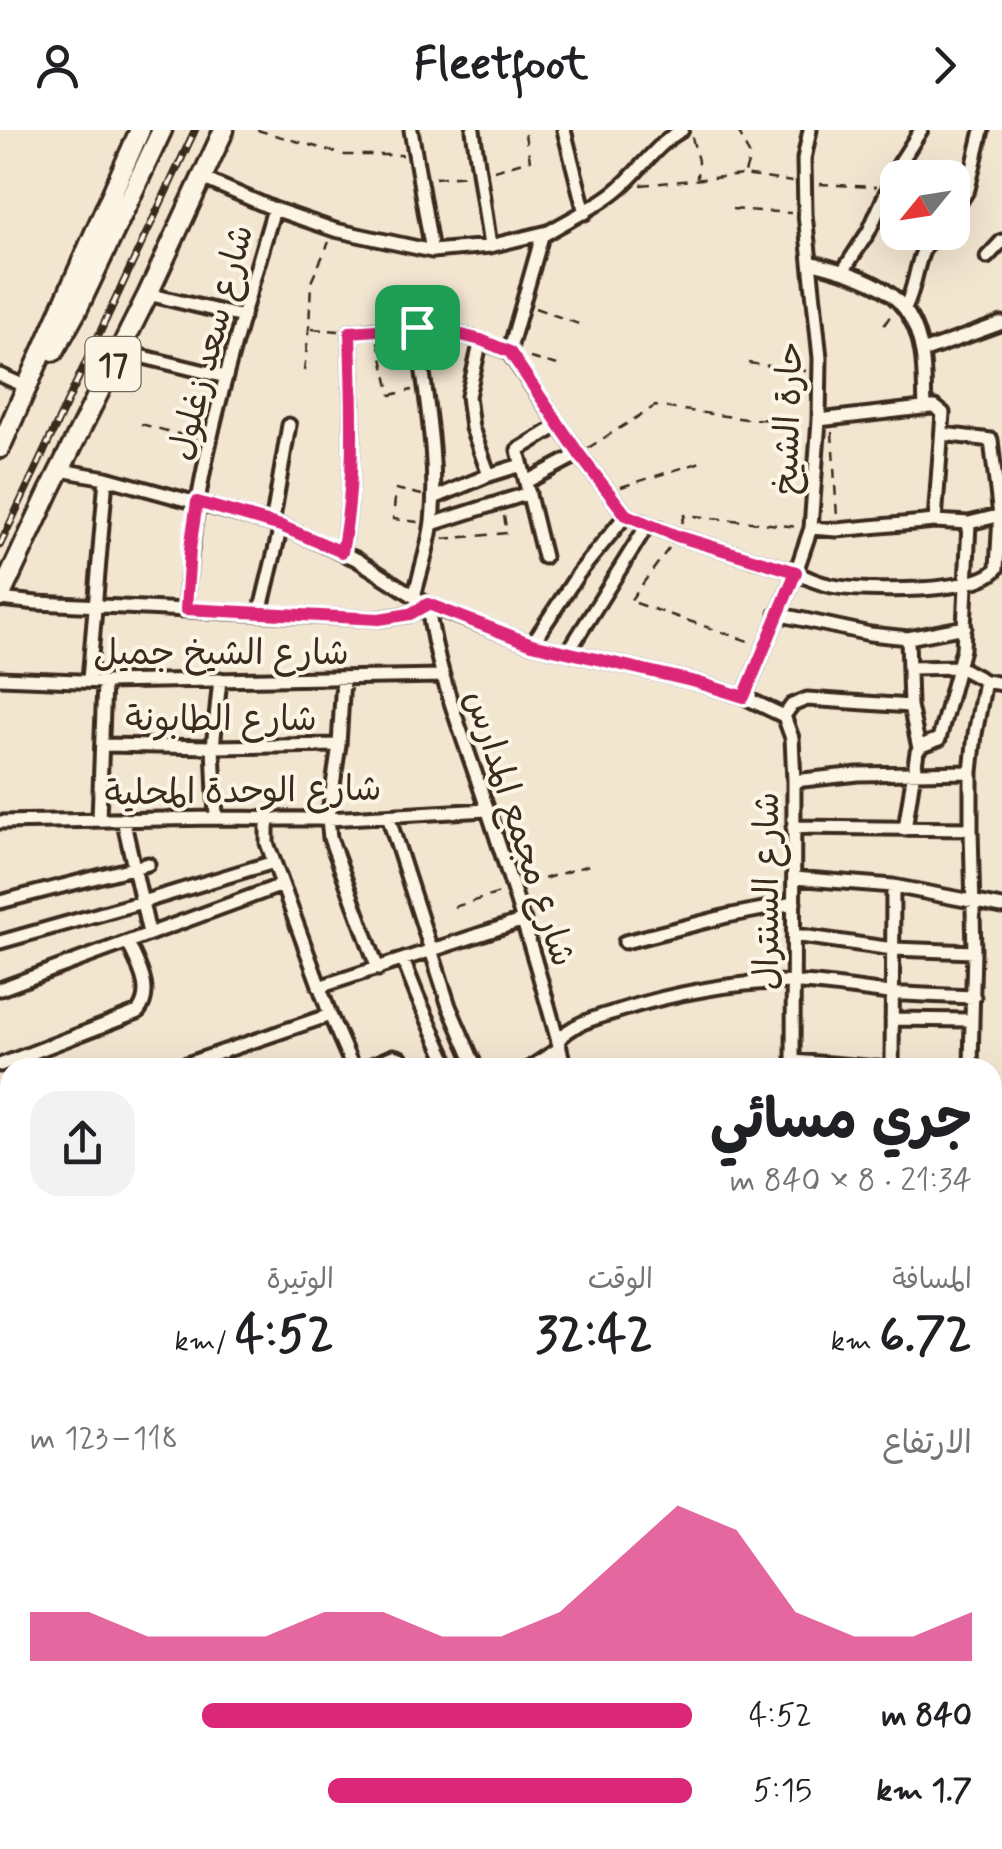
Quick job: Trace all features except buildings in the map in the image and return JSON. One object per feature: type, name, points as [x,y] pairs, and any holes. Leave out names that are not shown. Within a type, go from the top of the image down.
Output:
[{"type":"highway","name":"17","points":[[0,448],[6,418],[26,386],[67,298],[140,130]]},
{"type":"highway","points":[[26,386],[42,369],[71,321],[162,130]]},
{"type":"highway","name":"17","points":[[0,598],[224,130]]},
{"type":"street","points":[[410,130],[432,251]]},
{"type":"street","points":[[473,130],[490,246]]},
{"type":"street","points":[[564,130],[585,213]]},
{"type":"street","points":[[202,178],[335,230],[432,251],[490,246],[548,232],[585,213],[632,176],[658,145],[682,130]]},
{"type":"street","name":"حارة الشيخ","points":[[744,697],[811,528],[826,419],[804,183],[810,130]]},
{"type":"street","points":[[901,160],[921,130]]},
{"type":"street","points":[[970,181],[982,130]]},
{"type":"street","points":[[843,271],[880,204]]},
{"type":"street","name":"شارع سعد زغلول","points":[[186,609],[190,549],[210,442],[274,208]]},
{"type":"street","points":[[510,352],[540,240],[548,232]]},
{"type":"street","points":[[988,257],[1002,241]]},
{"type":"street","points":[[905,308],[913,292],[922,250]]},
{"type":"street","points":[[810,262],[881,287],[901,302],[914,322],[922,352],[925,408]]},
{"type":"street","points":[[148,294],[243,316]]},
{"type":"street","points":[[922,352],[1002,323]]},
{"type":"street","points":[[414,597],[432,524],[434,498],[417,327]]},
{"type":"street","points":[[342,552],[351,477],[350,332],[417,327],[481,340],[510,352],[626,515],[677,536],[796,572],[810,581],[852,588],[906,589],[967,584],[993,575],[1000,557],[1001,516],[991,440],[943,434]]},
{"type":"street","points":[[481,340],[468,396],[472,428],[489,475]]},
{"type":"street","points":[[120,351],[226,377]]},
{"type":"street","points":[[0,376],[26,386]]},
{"type":"street","points":[[826,419],[936,407],[943,413],[935,521]]},
{"type":"street","points":[[544,556],[519,448],[559,424]]},
{"type":"street","points":[[260,613],[289,425]]},
{"type":"street","points":[[432,524],[502,502],[579,454]]},
{"type":"street","points":[[434,498],[521,465]]},
{"type":"street","points":[[60,470],[106,478],[276,525],[342,552],[428,604],[532,644],[696,682],[744,697],[784,716],[792,705],[807,699],[910,706]]},
{"type":"street","points":[[89,680],[106,478]]},
{"type":"street","points":[[532,644],[578,574],[626,515]]},
{"type":"street","points":[[811,528],[837,530],[935,521],[969,523],[1001,516]]},
{"type":"street","points":[[918,748],[939,740],[959,666],[965,627],[969,523]]},
{"type":"street","points":[[568,652],[648,524]]},
{"type":"street","points":[[0,598],[379,619],[410,614],[428,604]]},
{"type":"street","name":"شارع مجمع المدارس","points":[[428,604],[443,676],[514,888],[562,1058]]},
{"type":"street","points":[[777,614],[908,638],[965,627]]},
{"type":"street","points":[[905,829],[918,748],[910,706],[908,638]]},
{"type":"street","points":[[910,668],[959,666],[985,681],[1001,682]]},
{"type":"street","name":"شارع الشيخ جميل","points":[[0,678],[104,682],[443,676]]},
{"type":"street","points":[[216,818],[213,747],[220,679]]},
{"type":"street","points":[[342,679],[339,745],[328,818],[330,838],[378,969]]},
{"type":"street","points":[[971,1058],[971,772],[985,681]]},
{"type":"street","points":[[99,820],[104,682]]},
{"type":"street","name":"شارع السنترال","points":[[784,716],[792,738],[794,781],[793,1058]]},
{"type":"street","name":"شارع الطابونة","points":[[104,745],[339,745]]},
{"type":"street","points":[[794,781],[971,772]]},
{"type":"street","name":"شارع الوحدة المحلية","points":[[0,822],[328,818],[487,810]]},
{"type":"street","points":[[388,816],[449,1006],[472,1058]]},
{"type":"street","points":[[123,818],[149,933]]},
{"type":"street","points":[[270,818],[267,842],[346,1058]]},
{"type":"street","points":[[793,828],[971,829]]},
{"type":"street","points":[[0,942],[274,862]]},
{"type":"street","points":[[0,902],[148,864]]},
{"type":"street","points":[[794,878],[893,886],[1002,907]]},
{"type":"street","points":[[0,990],[282,885]]},
{"type":"street","points":[[892,1058],[893,886]]},
{"type":"street","points":[[624,942],[794,903]]},
{"type":"street","points":[[319,987],[524,920]]},
{"type":"street","points":[[794,935],[893,949],[974,952]]},
{"type":"street","points":[[25,1058],[138,1012],[146,990],[128,942]]},
{"type":"street","points":[[404,960],[445,1058]]},
{"type":"street","points":[[543,1058],[559,1045],[564,1034],[588,1021],[660,998],[710,990],[794,982],[974,998]]},
{"type":"street","points":[[204,1058],[330,1015]]},
{"type":"street","points":[[892,1020],[972,1020]]},
{"type":"path","points":[[690,130],[698,161],[697,179]]},
{"type":"path","points":[[738,130],[750,157],[744,174]]},
{"type":"path","points":[[632,176],[639,185],[744,174],[880,188]]},
{"type":"path","points":[[732,210],[806,214]]},
{"type":"path","points":[[304,371],[311,282],[335,230]]},
{"type":"path","points":[[524,304],[584,326]]},
{"type":"path","points":[[309,328],[350,332]]},
{"type":"path","points":[[376,330],[391,395],[424,387]]},
{"type":"path","points":[[510,352],[562,366]]},
{"type":"path","points":[[748,363],[820,374]]},
{"type":"path","points":[[579,454],[655,406],[746,420],[826,419],[837,530]]},
{"type":"path","points":[[141,424],[210,442]]},
{"type":"path","points":[[608,491],[701,462]]},
{"type":"path","points":[[434,498],[396,489],[393,519],[432,524],[445,541],[507,533],[502,502]]},
{"type":"path","points":[[764,647],[630,601],[677,536],[686,515],[811,528]]},
{"type":"path","points":[[454,907],[589,865]]},
{"type":"railway","points":[[0,545],[195,130]]},
{"type":"route","points":[[417,327],[481,340],[510,352],[626,515],[677,536],[796,572],[744,697],[532,644],[428,604],[410,614],[379,619],[186,609],[197,502],[281,526],[342,552],[351,477],[350,332],[417,327]]}]
